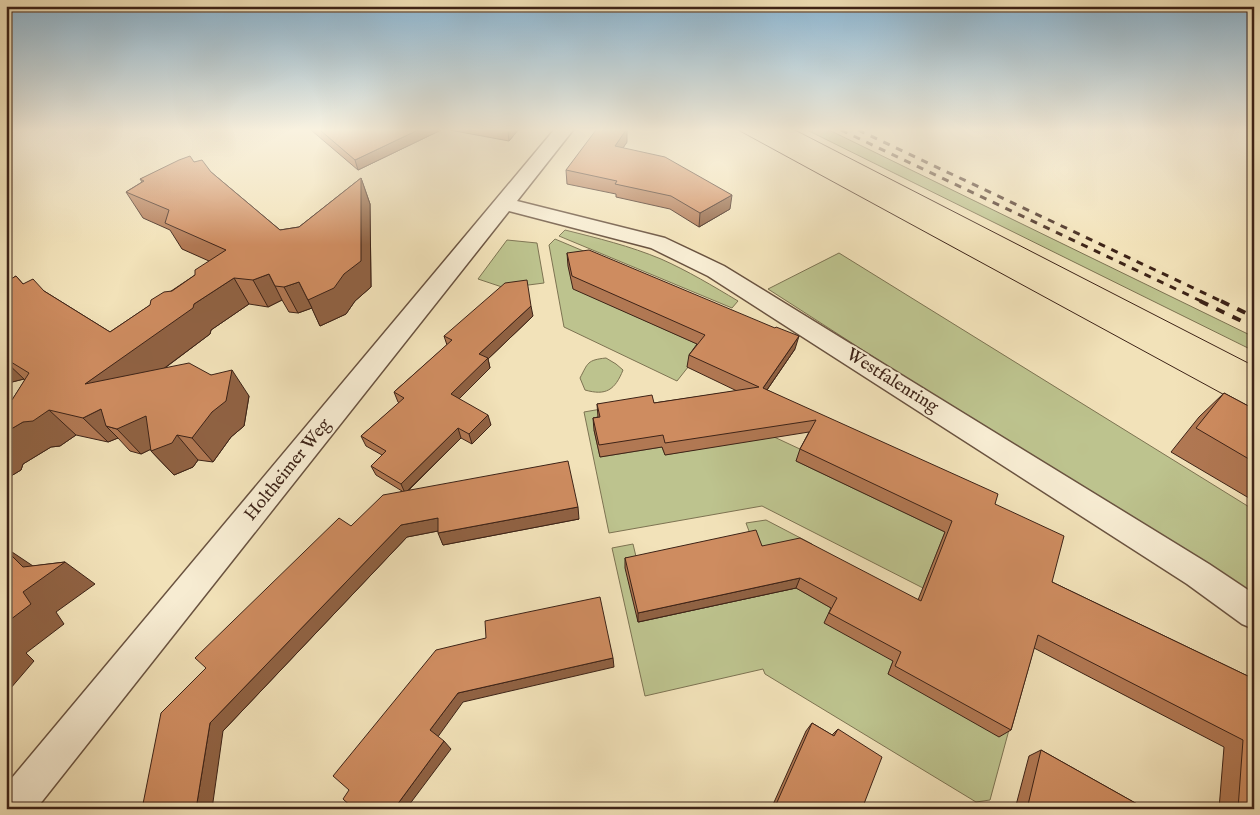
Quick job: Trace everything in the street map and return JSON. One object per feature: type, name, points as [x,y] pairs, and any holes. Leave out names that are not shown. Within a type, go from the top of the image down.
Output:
[{"type":"street","name":"Holtheimer Weg","points":[[11,809],[534,168]]},
{"type":"street","name":"Westfalenring","points":[[505,204],[658,243],[716,271],[1198,574],[1254,613]]},
{"type":"green space","points":[[884,168],[907,168],[1254,337],[1254,351]]},
{"type":"green space","points":[[565,230],[649,254],[691,274],[738,301],[732,308],[559,236]]},
{"type":"green space","points":[[555,239],[600,258],[597,299],[704,347],[677,381],[564,327],[549,245]]},
{"type":"green space","points":[[507,240],[537,243],[544,283],[505,288],[478,279]]},
{"type":"green space","points":[[839,253],[1254,510],[1254,602],[768,289]]},
{"type":"green space","points":[[606,358],[623,370],[617,382],[613,387],[604,392],[585,390],[580,378],[587,366],[592,361]]},
{"type":"green space","points":[[607,408],[600,429],[594,430],[600,457],[662,447],[665,455],[772,436],[802,450],[796,461],[945,532],[923,588],[762,506],[609,533],[584,412]]},
{"type":"green space","points":[[766,520],[812,544],[768,555],[782,591],[796,588],[831,608],[893,661],[888,674],[1026,667],[990,800],[976,802],[765,674],[763,669],[645,696],[612,548],[633,544],[638,565],[639,622],[772,593],[746,523]]},
{"type":"building","points":[[163,168],[208,168],[280,230],[299,227],[361,178],[361,261],[344,274],[334,288],[308,300],[299,282],[284,287],[275,286],[269,274],[253,280],[234,278],[194,304],[193,308],[85,384],[189,363],[211,375],[232,370],[226,401],[212,412],[192,438],[177,435],[172,443],[151,451],[146,416],[117,429],[106,426],[101,409],[83,418],[49,410],[33,421],[23,422],[6,432],[6,403],[9,402],[6,401],[12,400],[29,373],[6,359],[6,282],[16,276],[23,284],[33,279],[44,291],[110,332],[150,305],[151,300],[164,292],[172,291],[195,275],[195,270],[226,250],[165,223],[169,210],[126,192],[144,181],[140,179]]},
{"type":"building","points":[[567,168],[684,168],[732,195],[700,213],[671,196],[615,184],[617,181],[566,170]]},
{"type":"building","points":[[589,250],[775,328],[799,336],[763,388],[998,494],[995,504],[1064,536],[1052,582],[1254,679],[1254,809],[1238,809],[1243,740],[1038,635],[1011,730],[895,666],[901,652],[829,613],[837,598],[800,578],[638,613],[625,558],[756,530],[762,546],[800,538],[921,601],[952,521],[800,449],[816,420],[665,443],[663,435],[599,445],[593,418],[600,417],[597,404],[652,395],[654,403],[759,387],[689,355],[705,335],[572,276],[567,253]]},
{"type":"building","points":[[527,280],[531,306],[479,354],[488,358],[451,394],[488,415],[469,434],[458,428],[401,484],[371,466],[386,451],[361,436],[404,398],[394,392],[452,340],[444,336],[505,283]]},
{"type":"building","points":[[1224,393],[1254,409],[1254,462],[1196,428]]},
{"type":"building","points":[[568,461],[578,507],[438,533],[438,518],[401,525],[210,723],[196,809],[142,809],[161,713],[206,668],[195,658],[339,518],[351,526],[383,495]]},
{"type":"building","points":[[6,550],[23,567],[65,562],[23,592],[31,604],[6,623]]},
{"type":"building","points":[[600,597],[613,658],[458,693],[430,730],[444,741],[394,809],[354,809],[343,799],[349,790],[333,776],[436,650],[486,638],[485,621]]},
{"type":"building","points":[[812,723],[834,736],[838,729],[882,757],[862,809],[774,809]]},
{"type":"building","points":[[1041,750],[1146,809],[1027,809]]},
{"type":"tram line","points":[[808,168],[1254,411]]},
{"type":"tram line","points":[[869,168],[1254,366]]},
{"type":"railway","points":[[921,168],[1203,302]]},
{"type":"railway","points":[[939,168],[1223,302]]},
{"type":"railway","points":[[1200,301],[1254,327]]},
{"type":"railway","points":[[1221,301],[1254,317]]}]
